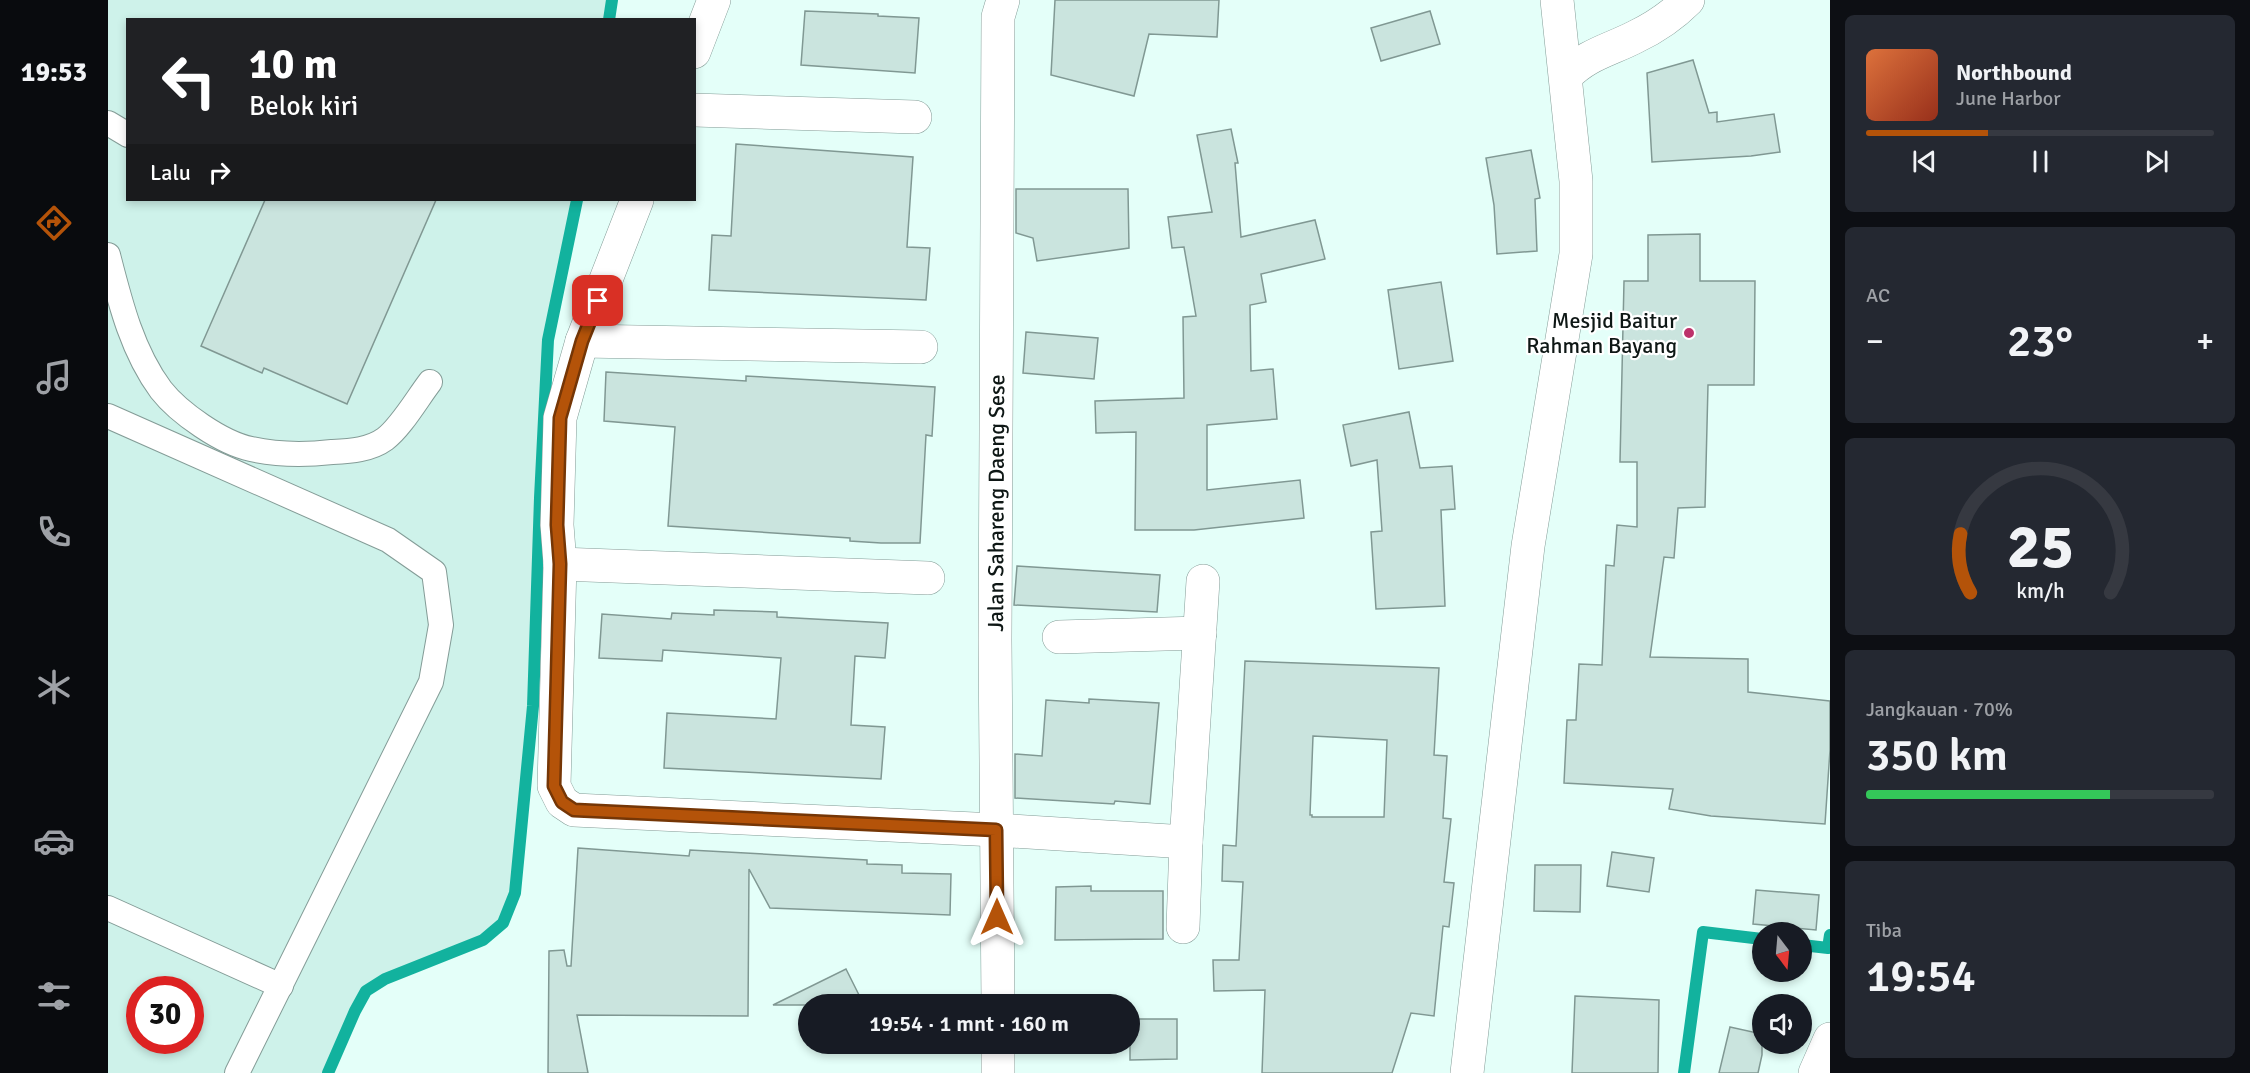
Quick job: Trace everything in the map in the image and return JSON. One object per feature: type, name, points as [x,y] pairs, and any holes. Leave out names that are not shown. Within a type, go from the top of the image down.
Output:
[{"type":"street","points":[[696,47],[714,0]]},
{"type":"street","name":"Jalan Sahareng Daeng Sese","points":[[998,994],[996,830],[998,17],[1003,0]]},
{"type":"street","points":[[1467,1073],[1528,546],[1576,254],[1576,181],[1557,0]]},
{"type":"street","points":[[1566,76],[1600,51],[1635,37],[1675,13],[1688,0]]},
{"type":"street","points":[[696,110],[915,117]]},
{"type":"street","points":[[638,201],[582,341],[560,418],[557,525],[560,564],[554,786],[562,802],[574,810],[996,830],[1186,842]]},
{"type":"street","points":[[582,341],[921,348]]},
{"type":"street","points":[[560,564],[928,578]]},
{"type":"street","points":[[1184,927],[1186,842],[1203,582]]},
{"type":"street","points":[[1059,637],[1200,633]]},
{"type":"street","points":[[1815,1073],[1830,1039]]},
{"type":"street","points":[[998,1054],[998,1073]]},
{"type":"lane","points":[[108,123],[126,134]]},
{"type":"lane","points":[[108,255],[120,301],[139,353],[160,388],[196,423],[250,449],[304,455],[359,450],[374,445],[391,433],[430,382]]},
{"type":"lane","points":[[108,416],[388,540],[434,572],[441,625],[431,682],[237,1073]]},
{"type":"lane","points":[[108,908],[280,986]]},
{"type":"shaded area","points":[[108,0],[612,0],[609,18],[126,18],[126,201],[577,201],[548,340],[533,706],[515,893],[503,923],[483,940],[385,979],[366,991],[328,1073],[108,1073]]},
{"type":"building","points":[[1055,0],[1219,0],[1217,37],[1149,34],[1134,96],[1051,75]]},
{"type":"building","points":[[805,11],[919,18],[915,73],[801,65]]},
{"type":"building","points":[[1430,11],[1440,44],[1381,61],[1371,28]]},
{"type":"building","points":[[1693,60],[1709,113],[1717,112],[1717,122],[1774,114],[1780,152],[1652,162],[1647,73]]},
{"type":"building","points":[[1231,129],[1238,163],[1235,163],[1241,237],[1315,220],[1325,259],[1261,274],[1266,302],[1250,305],[1251,371],[1273,369],[1277,419],[1207,425],[1207,490],[1300,480],[1304,518],[1194,530],[1135,530],[1136,432],[1096,433],[1095,401],[1184,398],[1183,317],[1196,316],[1184,247],[1172,248],[1168,217],[1212,212],[1197,135]]},
{"type":"building","points":[[736,144],[913,157],[907,247],[930,248],[926,300],[709,290],[712,235],[731,236]]},
{"type":"building","points":[[1531,150],[1540,198],[1535,199],[1537,251],[1497,254],[1494,205],[1486,158]]},
{"type":"building","points":[[1016,189],[1128,189],[1129,248],[1037,261],[1033,238],[1016,233]]},
{"type":"building","points":[[265,201],[436,201],[347,404],[264,368],[262,373],[201,346]]},
{"type":"building","points":[[1700,234],[1700,281],[1755,281],[1754,385],[1708,385],[1705,507],[1678,508],[1674,558],[1664,557],[1650,657],[1748,659],[1748,692],[1830,701],[1830,750],[1825,824],[1711,816],[1669,809],[1673,789],[1564,783],[1567,720],[1576,720],[1579,664],[1602,665],[1606,565],[1614,566],[1617,525],[1637,527],[1637,462],[1620,462],[1624,281],[1648,281],[1648,235]]},
{"type":"building","points":[[1441,282],[1453,361],[1399,369],[1388,290]]},
{"type":"building","points":[[1026,332],[1098,338],[1094,379],[1023,373]]},
{"type":"building","points":[[606,372],[746,381],[746,376],[935,387],[932,436],[926,435],[920,543],[850,541],[850,538],[668,526],[675,427],[604,421]]},
{"type":"building","points":[[1409,412],[1420,468],[1452,466],[1455,509],[1441,510],[1445,606],[1376,609],[1371,532],[1382,531],[1377,460],[1351,466],[1343,425]]},
{"type":"building","points":[[1017,566],[1160,575],[1157,612],[1014,605]]},
{"type":"building","points":[[714,610],[777,612],[777,617],[888,623],[885,658],[855,656],[851,725],[885,727],[881,779],[664,768],[667,713],[776,719],[781,658],[663,650],[662,661],[599,658],[602,614],[671,619],[672,613],[714,615]]},
{"type":"building","points":[[1245,661],[1439,668],[1434,755],[1447,756],[1443,818],[1451,819],[1444,882],[1454,883],[1449,927],[1443,926],[1434,1016],[1411,1013],[1392,1073],[1262,1073],[1265,990],[1214,991],[1213,960],[1239,960],[1243,882],[1222,881],[1223,845],[1236,846]],"holes":[[[1313,736],[1387,740],[1384,817],[1312,817],[1310,815]]]},
{"type":"building","points":[[1089,699],[1159,703],[1150,804],[1015,798],[1015,754],[1042,756],[1046,700],[1089,703]]},
{"type":"building","points":[[578,848],[689,856],[690,850],[867,860],[867,864],[902,865],[902,873],[951,874],[950,915],[770,908],[749,869],[748,1016],[577,1015],[588,1073],[548,1073],[549,951],[564,950],[567,966],[571,966]]},
{"type":"building","points":[[1612,852],[1654,858],[1649,892],[1607,886]]},
{"type":"building","points":[[1535,865],[1581,865],[1580,912],[1534,911]]},
{"type":"building","points":[[1091,886],[1091,891],[1163,891],[1163,939],[1055,940],[1056,887]]},
{"type":"building","points":[[1756,890],[1819,895],[1816,930],[1812,930],[1812,922],[1753,922]]},
{"type":"building","points":[[846,969],[858,994],[798,994],[798,1005],[773,1005]]},
{"type":"building","points":[[1575,996],[1659,1000],[1658,1073],[1572,1073]]},
{"type":"building","points":[[1140,1019],[1177,1019],[1177,1059],[1130,1060],[1130,1054],[1140,1054]]},
{"type":"building","points":[[1730,1027],[1752,1032],[1752,1054],[1762,1054],[1758,1073],[1719,1073]]},
{"type":"waterway","points":[[609,18],[612,0]]},
{"type":"waterway","points":[[328,1073],[366,991],[385,979],[483,940],[503,923],[515,893],[533,706],[548,340],[577,201]]},
{"type":"waterway","points":[[1684,1073],[1703,932],[1752,938]]},
{"type":"waterway","points":[[1812,946],[1828,948],[1830,935]]},
{"type":"place","name":"Mesjid Baitur Rahman Bayang","points":[[1689,333]]},
{"type":"route","points":[[598,301],[582,341],[560,418],[557,525],[560,564],[554,786],[562,802],[574,810],[996,830],[997,917]]}]
